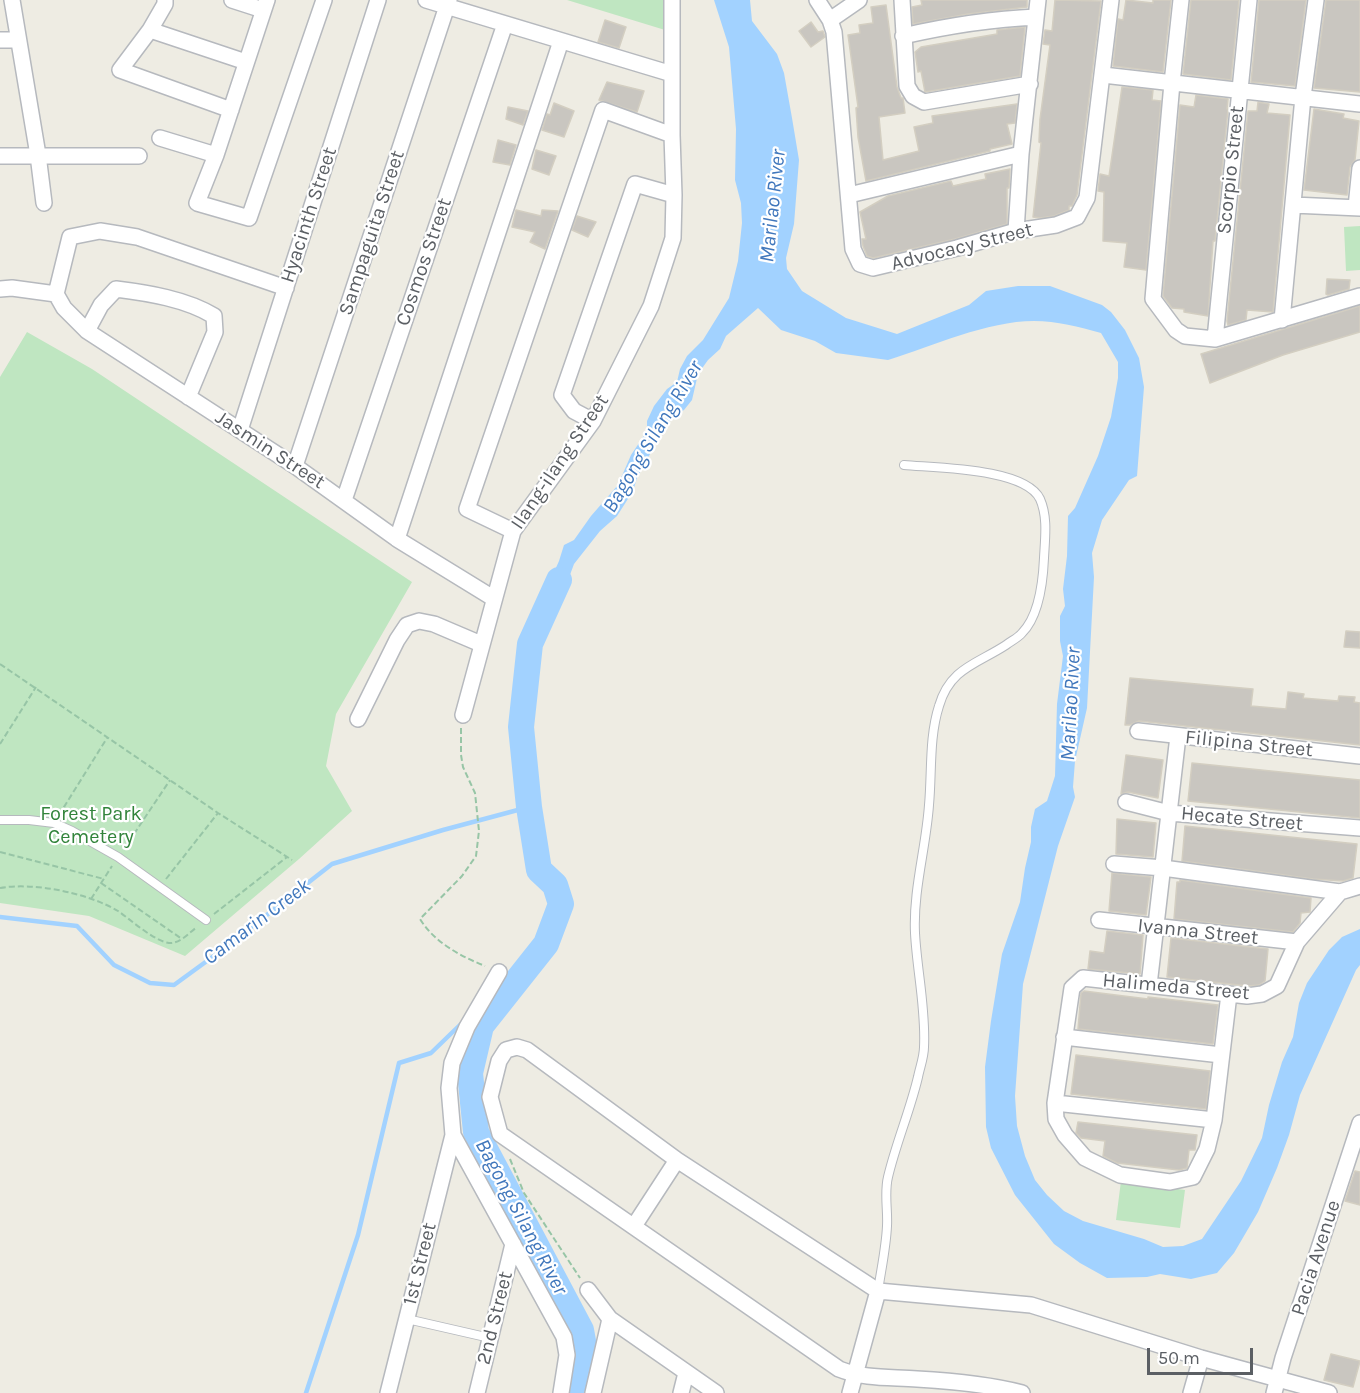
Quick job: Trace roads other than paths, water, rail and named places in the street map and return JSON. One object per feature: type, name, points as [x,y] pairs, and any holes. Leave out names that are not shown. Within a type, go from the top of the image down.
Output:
[{"type":"street","points":[[12,0],[44,203]]},
{"type":"street","points":[[165,0],[150,30],[120,70],[231,110]]},
{"type":"street","points":[[232,0],[265,5],[216,154],[197,203],[249,218],[324,0]]},
{"type":"street","name":"Hyacinth Street","points":[[240,430],[378,0]]},
{"type":"street","points":[[426,0],[448,3],[505,24],[672,74]]},
{"type":"street","name":"Ilang-ilang Street","points":[[463,715],[513,531],[593,421],[651,306],[673,238],[672,0]]},
{"type":"street","name":"Advocacy Street","points":[[817,0],[831,20],[834,32],[853,249],[860,264],[873,268],[957,249],[1016,231],[1056,225],[1077,217],[1088,198],[1111,0]]},
{"type":"street","points":[[831,20],[859,0]]},
{"type":"street","points":[[902,0],[908,86],[913,96],[924,102],[1030,84]]},
{"type":"street","points":[[1016,231],[1021,154],[1038,0]]},
{"type":"street","points":[[1181,0],[1153,299],[1176,330],[1185,336],[1215,339],[1360,296]]},
{"type":"street","name":"Scorpio Street","points":[[1215,339],[1249,0]]},
{"type":"street","points":[[1282,320],[1316,0]]},
{"type":"street","name":"Sampaguita Street","points":[[295,466],[448,3]]},
{"type":"street","points":[[903,36],[948,26],[1036,17]]},
{"type":"street","name":"Cosmos Street","points":[[344,500],[505,24]]},
{"type":"street","points":[[150,30],[246,62]]},
{"type":"street","points":[[0,40],[17,40]]},
{"type":"street","points":[[398,539],[561,41]]},
{"type":"street","points":[[1103,75],[1360,104]]},
{"type":"street","points":[[513,531],[467,509],[603,110],[672,135]]},
{"type":"street","points":[[160,138],[216,154]]},
{"type":"street","points":[[849,195],[1021,154]]},
{"type":"street","points":[[0,156],[139,156]]},
{"type":"street","points":[[1293,205],[1358,208],[1360,168]]},
{"type":"street","points":[[593,421],[574,411],[562,395],[635,184],[674,195]]},
{"type":"street","points":[[0,289],[56,294],[70,237],[100,231],[137,237],[286,288]]},
{"type":"street","points":[[87,331],[101,305],[116,289],[145,293],[204,310],[214,316],[215,332],[188,397]]},
{"type":"street","name":"Jasmin Street","points":[[56,294],[64,308],[87,331],[295,466],[398,539],[493,598]]},
{"type":"street","points":[[358,719],[397,640],[407,625],[419,621],[434,624],[481,644]]},
{"type":"street","name":"Filipina Street","points":[[1138,731],[1360,756]]},
{"type":"street","points":[[1149,985],[1178,736]]},
{"type":"street","name":"Hecate Street","points":[[1126,802],[1169,813],[1360,828]]},
{"type":"street","points":[[1114,864],[1163,868],[1340,892],[1360,886]]},
{"type":"street","name":"Halimeda Street","points":[[1065,1037],[1072,988],[1083,978],[1247,996],[1262,994],[1277,986],[1297,942],[1340,892]]},
{"type":"street","name":"Ivanna Street","points":[[1099,920],[1297,942]]},
{"type":"street","points":[[499,972],[467,1027],[452,1063],[449,1088],[453,1135],[564,1337],[567,1355],[561,1393]]},
{"type":"street","points":[[1221,1055],[1065,1037],[1055,1103],[1056,1119],[1065,1135],[1085,1158],[1120,1175],[1170,1182],[1193,1177],[1207,1149],[1214,1120],[1229,994]]},
{"type":"street","points":[[1022,1393],[1004,1388],[940,1387],[854,1375],[839,1370],[500,1134],[490,1097],[499,1061],[506,1050],[517,1047],[527,1050],[677,1160],[878,1291],[1031,1305],[1201,1358],[1276,1387],[1329,1393]]},
{"type":"street","points":[[1055,1103],[1214,1120]]},
{"type":"street","name":"Pacia Avenue","points":[[1276,1387],[1360,1123]]},
{"type":"street","name":"1st Street","points":[[388,1393],[453,1135]]},
{"type":"street","points":[[634,1226],[677,1160]]},
{"type":"street","name":"2nd Street","points":[[477,1393],[513,1244]]},
{"type":"street","points":[[588,1290],[610,1318],[716,1393]]},
{"type":"street","points":[[850,1393],[878,1291]]},
{"type":"street","points":[[593,1393],[610,1318]]},
{"type":"street","points":[[1191,1393],[1201,1358]]},
{"type":"street","points":[[681,1393],[686,1373]]},
{"type":"lane","points":[[878,1291],[887,1227],[887,1180],[914,1098],[924,1051],[915,901],[929,806],[932,747],[938,707],[946,685],[962,670],[989,656],[1022,634],[1031,620],[1043,567],[1046,517],[1039,496],[1025,483],[995,474],[904,465]]},
{"type":"lane","points":[[0,820],[54,823],[72,831],[118,857],[206,920]]},
{"type":"lane","points":[[407,1319],[490,1338]]},
{"type":"water","name":"Marilao River","points":[[714,0],[750,0],[752,21],[777,54],[784,73],[799,160],[794,224],[786,258],[787,269],[802,291],[846,318],[897,334],[969,305],[986,291],[1018,286],[1050,286],[1102,305],[1111,312],[1125,330],[1139,358],[1144,387],[1137,476],[1129,480],[1102,520],[1092,553],[1094,577],[1087,708],[1075,761],[1073,787],[1075,797],[1058,846],[1023,984],[1015,1096],[1017,1126],[1025,1156],[1035,1180],[1064,1211],[1083,1221],[1163,1247],[1183,1246],[1202,1239],[1241,1181],[1262,1138],[1269,1105],[1282,1062],[1293,1037],[1299,1003],[1307,983],[1329,950],[1342,937],[1360,929],[1360,965],[1300,1095],[1277,1168],[1258,1212],[1234,1253],[1217,1273],[1191,1279],[1160,1274],[1147,1277],[1107,1278],[1080,1263],[1054,1244],[1015,1195],[991,1148],[986,1127],[985,1067],[1002,954],[1020,902],[1035,809],[1047,801],[1055,776],[1057,704],[1063,656],[1060,641],[1060,616],[1065,606],[1063,589],[1068,516],[1075,508],[1098,456],[1111,417],[1118,378],[1118,362],[1101,333],[1051,322],[1016,322],[960,335],[888,360],[836,353],[815,341],[781,330],[758,308],[726,336],[720,349],[698,374],[692,400],[663,430],[637,478],[633,491],[617,516],[600,531],[574,564],[561,599],[552,615],[538,608],[564,545],[574,540],[618,485],[631,455],[647,431],[647,421],[654,406],[667,389],[677,382],[680,369],[687,356],[703,340],[729,298],[738,261],[742,223],[741,203],[735,180],[736,129],[729,47]]},
{"type":"waterway","name":"Bagong Silang River","points":[[559,580],[530,644],[521,727],[529,807],[539,870],[555,885],[561,904],[546,944],[481,1026],[470,1073],[476,1132],[581,1330],[585,1352],[575,1393]]},
{"type":"waterway","name":"Camarin Creek","points":[[0,917],[77,926],[114,965],[150,983],[174,985],[332,864],[443,830],[529,807]]},
{"type":"waterway","name":"Bagong Silang River","points":[[484,1011],[498,1006]]},
{"type":"waterway","points":[[306,1393],[358,1235],[399,1063],[431,1053],[462,1023]]},
{"type":"park label","name":"Forest Park Cemetery","points":[[91,826]]}]
